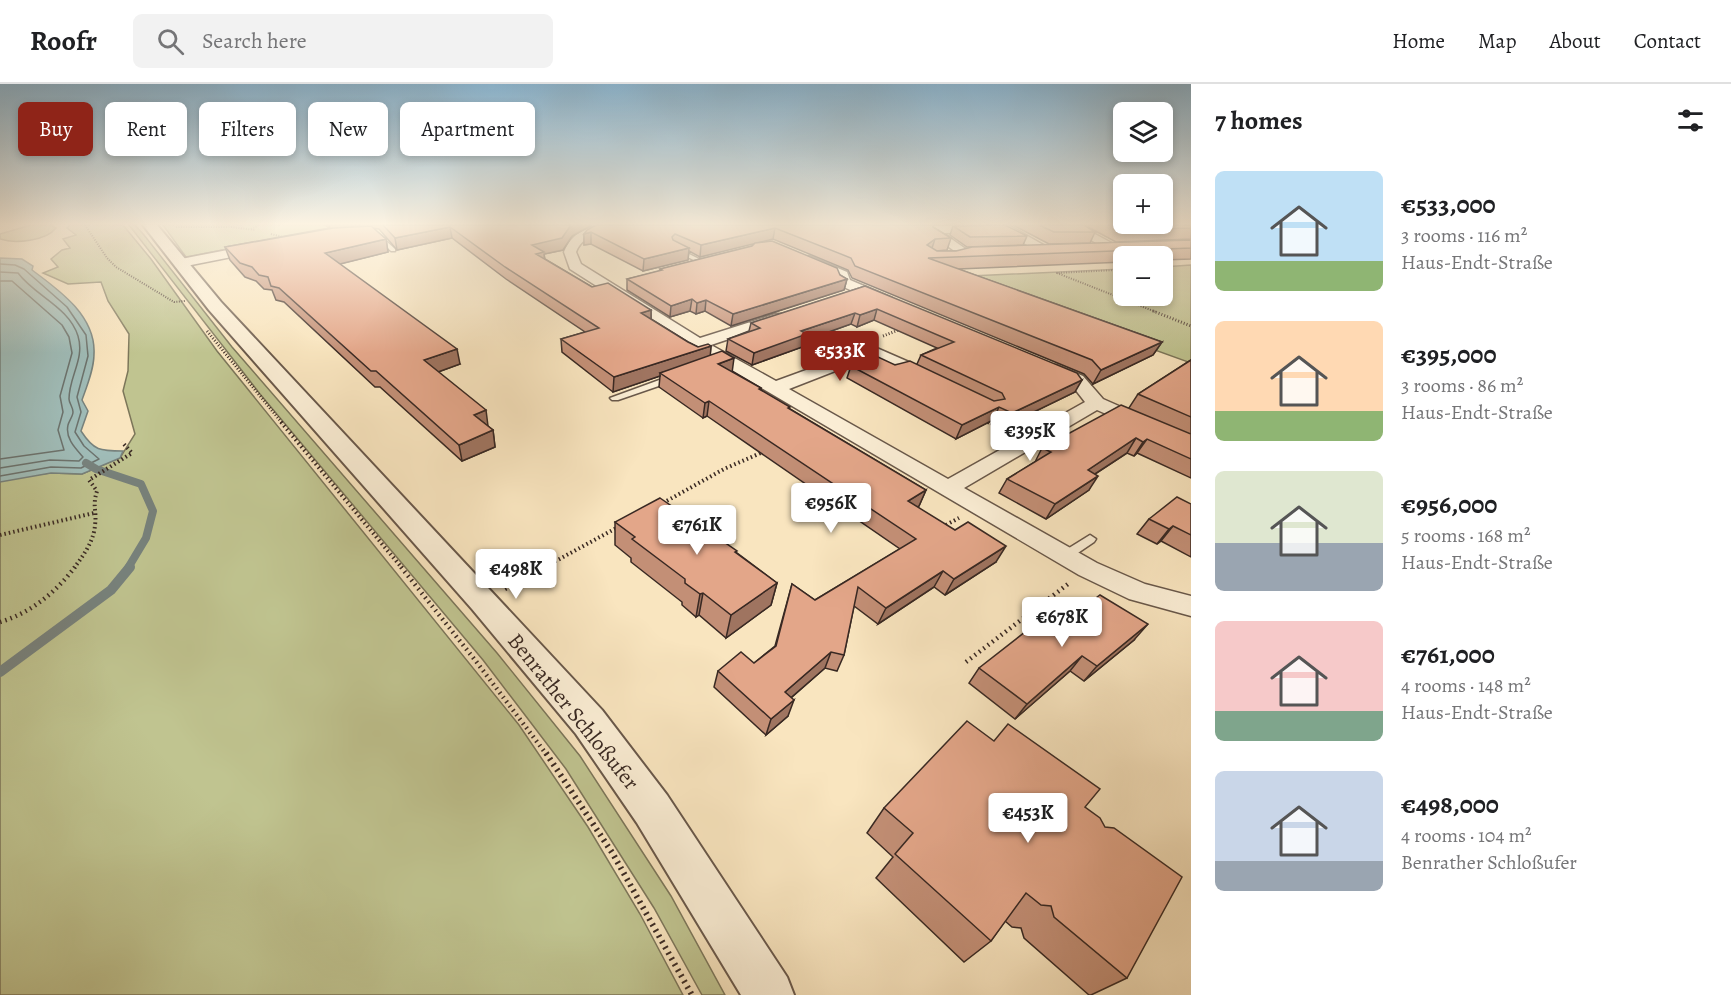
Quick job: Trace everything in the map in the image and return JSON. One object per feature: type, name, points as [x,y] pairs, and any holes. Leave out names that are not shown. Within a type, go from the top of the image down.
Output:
[{"type":"street","name":"Benrather Schloßufer","points":[[174,268],[194,306],[483,601],[589,722],[652,809],[769,995]]},
{"type":"street","points":[[179,277],[207,268]]},
{"type":"street","points":[[577,268],[698,344],[720,361],[775,388],[977,507],[1088,569],[1138,592],[1191,606]]},
{"type":"street","points":[[827,268],[842,274],[844,282],[899,306]]},
{"type":"street","points":[[606,287],[628,281]]},
{"type":"street","points":[[840,298],[863,290]]},
{"type":"street","points":[[698,344],[796,312]]},
{"type":"street","points":[[775,388],[872,351],[910,369]]},
{"type":"street","points":[[1034,362],[1077,380],[1096,403],[1191,445]]},
{"type":"street","points":[[946,489],[1096,403]]},
{"type":"lane","points":[[615,398],[687,373]]},
{"type":"lane","points":[[1065,556],[1090,539]]},
{"type":"path","points":[[117,268],[174,302],[194,306]]},
{"type":"path","points":[[1113,270],[1057,273],[1113,295]]},
{"type":"path","points":[[179,277],[194,306],[463,646],[561,774],[647,912],[692,995]]},
{"type":"path","points":[[1140,306],[1191,326]]},
{"type":"path","points":[[872,351],[877,339],[908,327]]},
{"type":"path","points":[[978,417],[1027,442]]},
{"type":"path","points":[[0,622],[28,612],[67,578],[90,545],[96,525],[93,505],[97,491],[89,480],[132,453],[122,442]]},
{"type":"path","points":[[661,504],[723,469],[765,451]]},
{"type":"path","points":[[936,531],[977,507]]},
{"type":"path","points":[[0,535],[94,513]]},
{"type":"path","points":[[483,601],[629,521]]},
{"type":"path","points":[[966,662],[1088,569]]},
{"type":"green space","points":[[57,268],[157,268],[217,351],[519,725],[588,827],[640,914],[683,995],[0,995],[0,478],[51,473],[82,474],[120,458],[135,434],[123,391],[128,371],[129,334],[108,301],[101,282],[68,284],[43,273]]},
{"type":"green space","points":[[162,268],[170,268],[232,347],[497,653],[580,756],[671,896],[725,995],[702,995],[654,908],[566,769],[483,660],[260,394]]},
{"type":"green space","points":[[1173,268],[1191,268],[1191,363],[1105,332],[970,276],[1113,269],[1113,306],[1173,306]]},
{"type":"water","points":[[0,268],[33,268],[32,270],[74,305],[89,328],[93,340],[92,371],[82,400],[88,411],[81,431],[98,449],[123,451],[120,458],[82,474],[51,473],[0,482]]},
{"type":"building","points":[[252,268],[345,268],[457,349],[424,360],[486,410],[474,415],[493,430],[459,445],[376,371],[371,371],[279,288],[271,286],[268,277],[259,275]]},
{"type":"building","points":[[506,268],[559,268],[592,287],[608,283],[651,310],[641,313],[688,342],[698,347],[708,344],[711,346],[614,377],[561,339],[599,328]]},
{"type":"building","points":[[836,268],[840,275],[847,279],[733,314],[706,300],[697,303],[692,299],[671,306],[627,279],[662,270],[660,269]]},
{"type":"building","points":[[859,268],[955,268],[1162,342],[1101,370],[1092,360]]},
{"type":"building","points":[[865,286],[1077,373],[1082,380],[1012,413],[999,407],[962,425],[851,366],[876,356],[895,365],[910,361],[994,401],[1005,399],[1002,393],[921,355],[954,342],[877,309],[860,315],[855,313],[801,331],[807,334],[754,353],[728,339],[760,328],[751,323]]},
{"type":"building","points":[[722,351],[734,358],[718,364],[926,490],[908,501],[955,530],[968,522],[1006,546],[954,579],[943,571],[886,608],[858,587],[844,655],[831,652],[785,692],[794,700],[771,719],[718,671],[741,652],[754,663],[776,646],[792,584],[815,600],[916,539],[709,401],[705,403],[660,373]]},
{"type":"building","points":[[1191,360],[1191,417],[1138,394]]},
{"type":"building","points":[[1121,405],[1191,434],[1191,459],[1147,439],[1143,442],[1136,438],[1088,470],[1098,476],[1055,504],[1007,479],[1051,452],[1042,448]]},
{"type":"building","points":[[1177,497],[1191,504],[1191,535],[1173,526],[1169,529],[1149,519]]},
{"type":"building","points":[[660,498],[737,551],[735,552],[777,583],[731,615],[703,593],[700,594],[685,583],[685,579],[632,539],[635,537],[615,522]]},
{"type":"building","points":[[1100,595],[1148,624],[1097,666],[1082,656],[1027,704],[979,668],[1034,625],[1048,634]]},
{"type":"building","points":[[967,721],[994,741],[1008,724],[1100,789],[1085,807],[1100,818],[1105,827],[1114,828],[1182,877],[1127,978],[1054,917],[1051,906],[1041,905],[1026,893],[991,941],[895,854],[913,833],[884,808]]},
{"type":"waterway","points":[[86,463],[96,469],[141,484],[153,511],[146,538],[128,568]]},
{"type":"waterway","points":[[0,672],[111,590],[130,567]]}]
